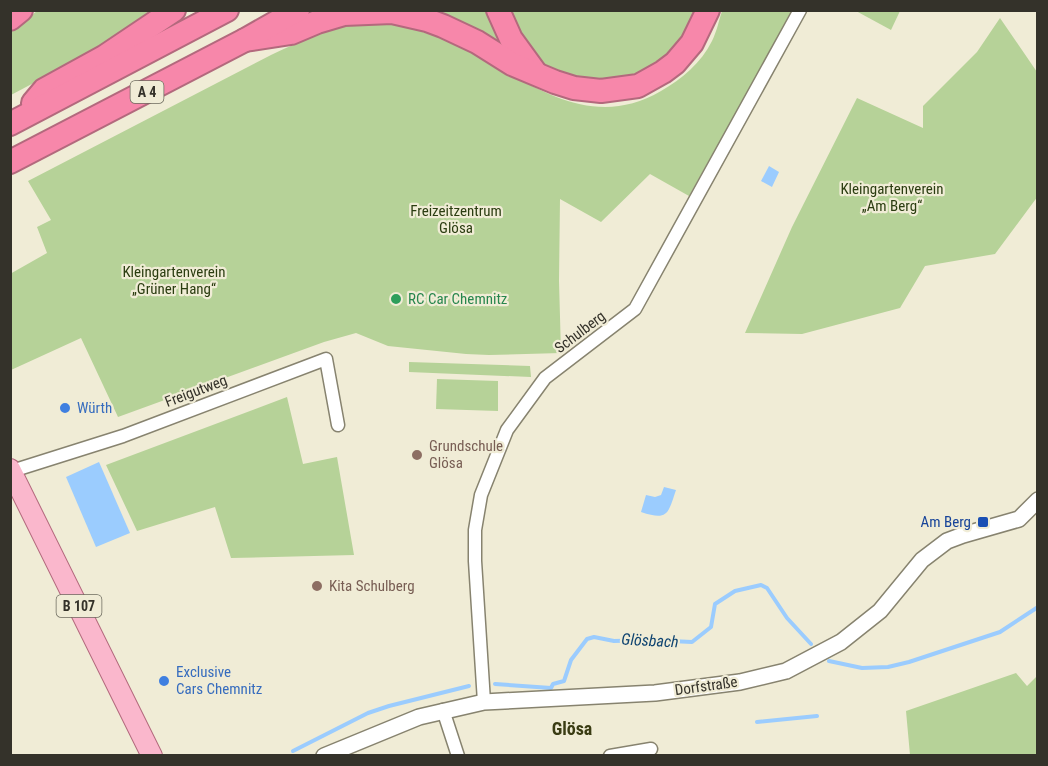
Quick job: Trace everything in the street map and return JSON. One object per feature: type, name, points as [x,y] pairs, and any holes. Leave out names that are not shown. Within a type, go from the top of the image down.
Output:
[{"type":"highway","points":[[10,19],[21,10]]},
{"type":"highway","points":[[24,116],[44,90],[104,57],[174,10]]},
{"type":"highway","name":"A 4","points":[[24,116],[227,10]]},
{"type":"highway","name":"A 4","points":[[10,162],[298,10]]},
{"type":"highway","points":[[498,10],[511,39],[535,72]]},
{"type":"highway","points":[[245,40],[291,33],[323,19],[344,14],[392,12],[443,26],[477,42],[512,64],[555,82],[588,91],[616,90],[638,86],[663,72],[685,53],[699,33],[708,10]]},
{"type":"main road","name":"B 107","points":[[11,470],[152,756]]},
{"type":"street","name":"Schulberg","points":[[484,702],[475,530],[480,495],[507,430],[545,378],[634,309],[800,10]]},
{"type":"street","name":"Freigutweg","points":[[11,470],[123,436],[326,359],[338,425]]},
{"type":"street","name":"Dorfstraße","points":[[324,756],[392,726],[443,710],[484,702],[655,693],[740,682],[786,671],[842,642],[880,611],[922,560],[947,541],[1019,519],[1037,502]]},
{"type":"street","points":[[443,710],[458,756]]},
{"type":"street","points":[[610,756],[651,749]]},
{"type":"green space","points":[[37,11],[159,11],[122,36],[11,95],[11,32]]},
{"type":"green space","points":[[417,11],[492,11],[515,59]]},
{"type":"green space","points":[[504,11],[696,11],[686,33],[670,52],[650,67],[627,76],[603,81],[579,79],[555,72],[535,57]]},
{"type":"green space","points":[[722,11],[793,11],[689,196],[650,174],[601,222],[560,199],[561,353],[466,354],[388,346],[356,333],[324,342],[118,417],[81,338],[11,370],[10,274],[47,253],[37,227],[51,220],[28,181],[271,55],[333,29],[366,23],[401,25],[457,43],[529,84],[571,102],[593,106],[615,106],[638,102],[661,91],[690,70],[712,41]]},
{"type":"green space","points":[[856,11],[900,11],[891,30]]},
{"type":"green space","name":"Kleingartenverein „Am Berg“","points":[[1000,18],[1037,72],[1038,196],[995,254],[925,266],[900,308],[802,334],[745,333],[792,227],[857,98],[923,128],[923,106],[977,52]]},
{"type":"green space","points":[[409,362],[530,366],[531,377],[409,372]]},
{"type":"green space","points":[[437,379],[498,381],[498,411],[436,409]]},
{"type":"green space","points":[[287,397],[303,464],[337,457],[354,555],[231,558],[215,507],[137,531],[106,465]]},
{"type":"green space","points":[[1016,673],[1027,686],[1037,676],[1037,755],[910,755],[906,711]]},
{"type":"water","points":[[769,166],[779,172],[772,187],[761,181]]},
{"type":"water","points":[[99,462],[130,533],[96,547],[66,477]]},
{"type":"water","points":[[664,487],[676,490],[669,510],[657,516],[641,512],[646,495],[655,497],[661,495]]},
{"type":"waterway","name":"Glösbach","points":[[495,684],[551,688],[553,684],[564,681],[571,660],[587,639],[594,637],[614,641],[692,642],[711,627],[715,604],[735,591],[761,585],[767,588],[787,618],[811,644]]},
{"type":"waterway","name":"Glösbach","points":[[829,661],[862,668],[888,667],[909,662],[1000,632],[1038,607]]},
{"type":"waterway","name":"Glösbach","points":[[293,751],[368,713],[469,686]]},
{"type":"waterway","points":[[757,722],[817,716]]},
{"type":"place","name":"RC Car Chemnitz","points":[[396,299]]},
{"type":"place","name":"Würth","points":[[65,408]]},
{"type":"place","name":"Grundschule Glösa","points":[[417,455]]},
{"type":"place","name":"Am Berg","points":[[983,522]]},
{"type":"place","name":"Kita Schulberg","points":[[317,586]]},
{"type":"place","name":"Exclusive Cars Chemnitz","points":[[164,681]]},
{"type":"district","name":"Glösa","points":[[572,729]]},
{"type":"park label","name":"Freizeitzentrum Glösa","points":[[456,220]]},
{"type":"park label","name":"Kleingartenverein „Grüner Hang“","points":[[174,280]]}]
